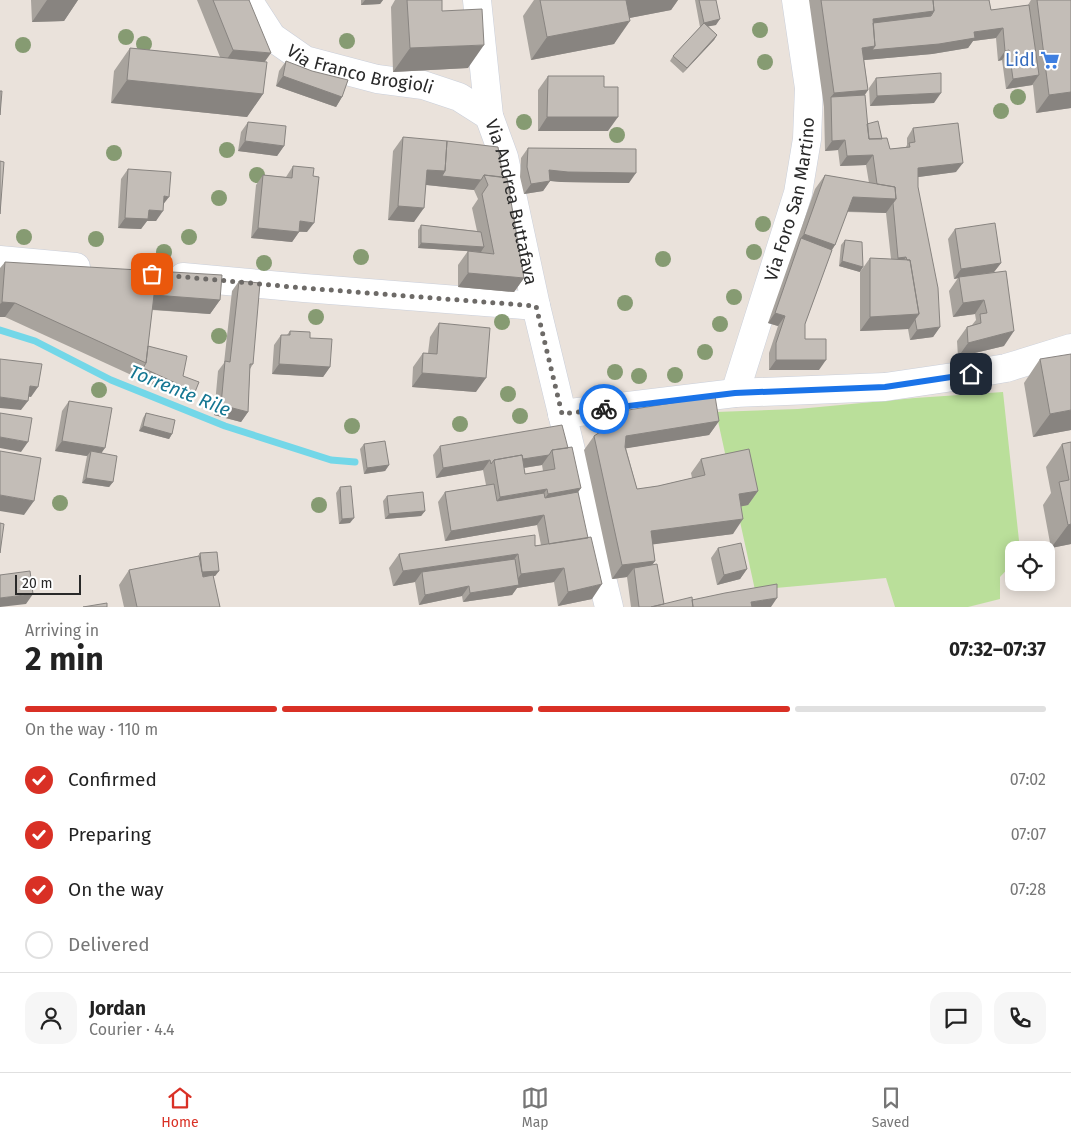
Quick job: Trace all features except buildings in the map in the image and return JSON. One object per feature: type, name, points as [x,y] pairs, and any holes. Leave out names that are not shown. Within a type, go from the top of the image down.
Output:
[{"type":"street","name":"Via Franco Brogioli","points":[[248,0],[272,37],[305,60],[376,78],[423,85],[459,97],[489,116]]},
{"type":"street","name":"Via Andrea Buttafava","points":[[477,0],[489,116],[504,157],[536,306],[609,607]]},
{"type":"street","name":"Via Foro San Martino","points":[[735,393],[798,193],[806,148],[809,88],[796,0]]},
{"type":"street","points":[[0,260],[98,269]]},
{"type":"street","points":[[157,275],[536,306]]},
{"type":"street","points":[[562,414],[735,393],[885,387],[1006,368],[1071,348]]},
{"type":"green space","points":[[1003,392],[1019,541],[1005,541],[1005,572],[1000,577],[1000,599],[968,607],[895,607],[886,578],[755,590],[716,412],[798,409]]},
{"type":"waterway","name":"Torrente Rile","points":[[0,330],[35,341],[111,380],[225,426],[331,460],[355,462]]},
{"type":"way so far","points":[[152,274],[536,306],[562,414],[604,409]]},
{"type":"place","name":"Lidl","points":[[1050,60]]},
{"type":"route","points":[[604,409],[735,393],[885,387],[971,374]]}]
